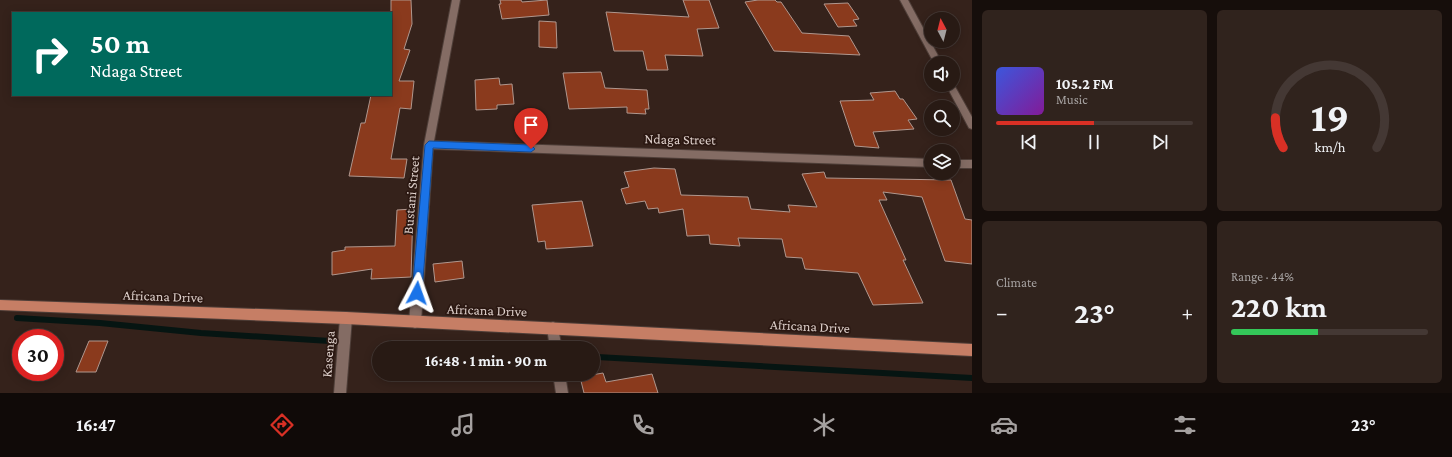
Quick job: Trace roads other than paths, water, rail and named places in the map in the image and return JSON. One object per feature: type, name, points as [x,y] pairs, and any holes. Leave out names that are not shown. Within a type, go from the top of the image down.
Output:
[{"type":"main road","name":"Africana Drive","points":[[0,305],[346,318],[972,350]]},
{"type":"street","name":"Bustani Street","points":[[415,322],[429,145],[456,0]]},
{"type":"street","points":[[904,0],[934,56]]},
{"type":"street","points":[[954,92],[972,125]]},
{"type":"street","name":"Ndaga Street","points":[[429,145],[924,163]]},
{"type":"street","points":[[960,164],[972,164]]},
{"type":"street","name":"Kasenga","points":[[340,393],[346,318]]},
{"type":"street","points":[[554,328],[555,341]]},
{"type":"street","points":[[560,381],[562,393]]},
{"type":"waterway","points":[[17,318],[100,323],[201,333],[330,341]]},
{"type":"waterway","points":[[600,357],[972,378]]}]
